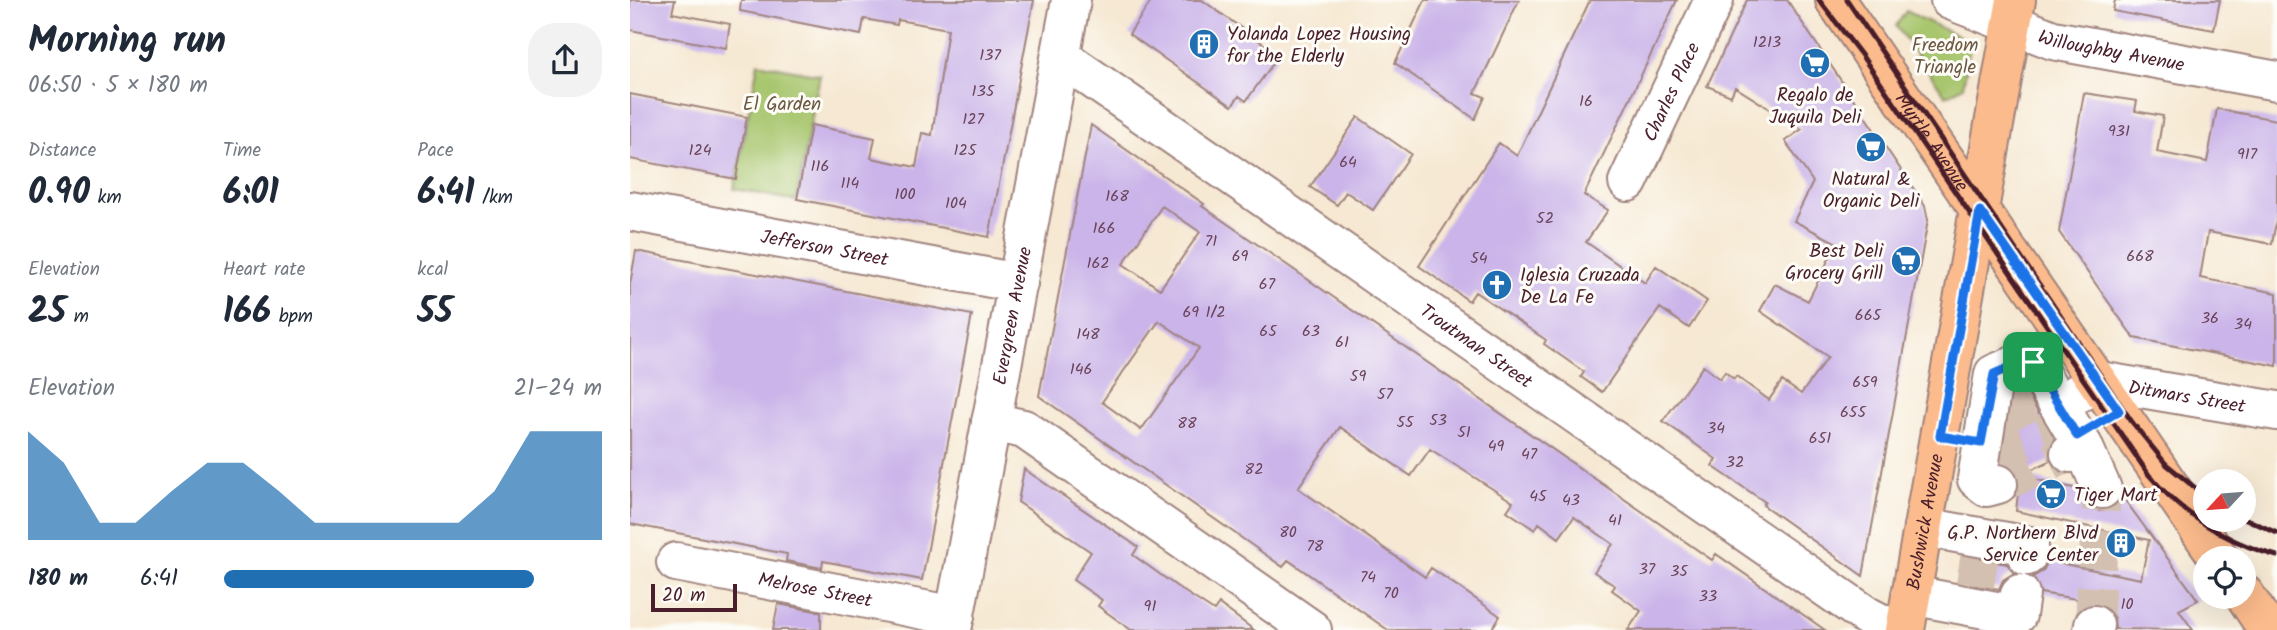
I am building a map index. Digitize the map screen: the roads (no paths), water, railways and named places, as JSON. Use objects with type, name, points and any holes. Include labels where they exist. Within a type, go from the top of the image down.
[{"type":"main road","name":"Myrtle Avenue","points":[[1835,0],[2211,546]]},
{"type":"main road","name":"Bushwick Avenue","points":[[1908,613],[2015,13]]},
{"type":"main road","points":[[2254,609],[2268,630]]},
{"type":"street","name":"Evergreen Avenue","points":[[954,623],[1071,0]]},
{"type":"street","name":"Charles Place","points":[[1628,182],[1714,0]]},
{"type":"street","name":"Willoughby Avenue","points":[[1950,0],[2015,13],[2053,40],[2277,81]]},
{"type":"street","name":"Troutman Street","points":[[1062,57],[1867,616],[1894,630]]},
{"type":"street","name":"Jefferson Street","points":[[630,211],[1018,283]]},
{"type":"street","points":[[2027,416],[2069,338]]},
{"type":"street","points":[[1952,367],[2027,416],[2102,489]]},
{"type":"street","points":[[1940,436],[2109,396]]},
{"type":"street","name":"Ditmars Street","points":[[2109,396],[2277,411]]},
{"type":"street","points":[[991,422],[1024,429],[1312,630]]},
{"type":"street","points":[[1923,527],[2001,547]]},
{"type":"street","name":"Melrose Street","points":[[676,562],[954,623]]},
{"type":"street","points":[[1908,613],[1999,605]]},
{"type":"tunnel","points":[[1996,417],[2045,396]]},
{"type":"tunnel","points":[[1989,456],[2059,426]]},
{"type":"tunnel","points":[[1998,484],[2070,453]]},
{"type":"tunnel","points":[[2094,625],[2102,489]]},
{"type":"tunnel","points":[[1975,585],[1981,547]]},
{"type":"railway","points":[[1819,0],[1862,56],[2149,475],[2176,503],[2207,526],[2240,543],[2277,556]]},
{"type":"railway","points":[[1847,0],[2132,422],[2166,464],[2193,486]]},
{"type":"railway","points":[[2256,523],[2277,533]]},
{"type":"place","name":"Yolanda Lopez Housing for the Elderly","points":[[1204,44]]},
{"type":"place","name":"Regalo de Juquila Deli","points":[[1815,63]]},
{"type":"place","name":"Natural & Organic Deli","points":[[1871,147]]},
{"type":"place","name":"Best Deli Grocery Grill","points":[[1906,261]]},
{"type":"place","name":"Iglesia Cruzada De La Fe","points":[[1497,285]]},
{"type":"place","name":"Tiger Mart","points":[[2051,494]]},
{"type":"place","name":"G.P. Northern Blvd Service Center","points":[[2121,543]]},
{"type":"park label","name":"Freedom Triangle","points":[[1945,55]]},
{"type":"park label","name":"El Garden","points":[[782,103]]}]
